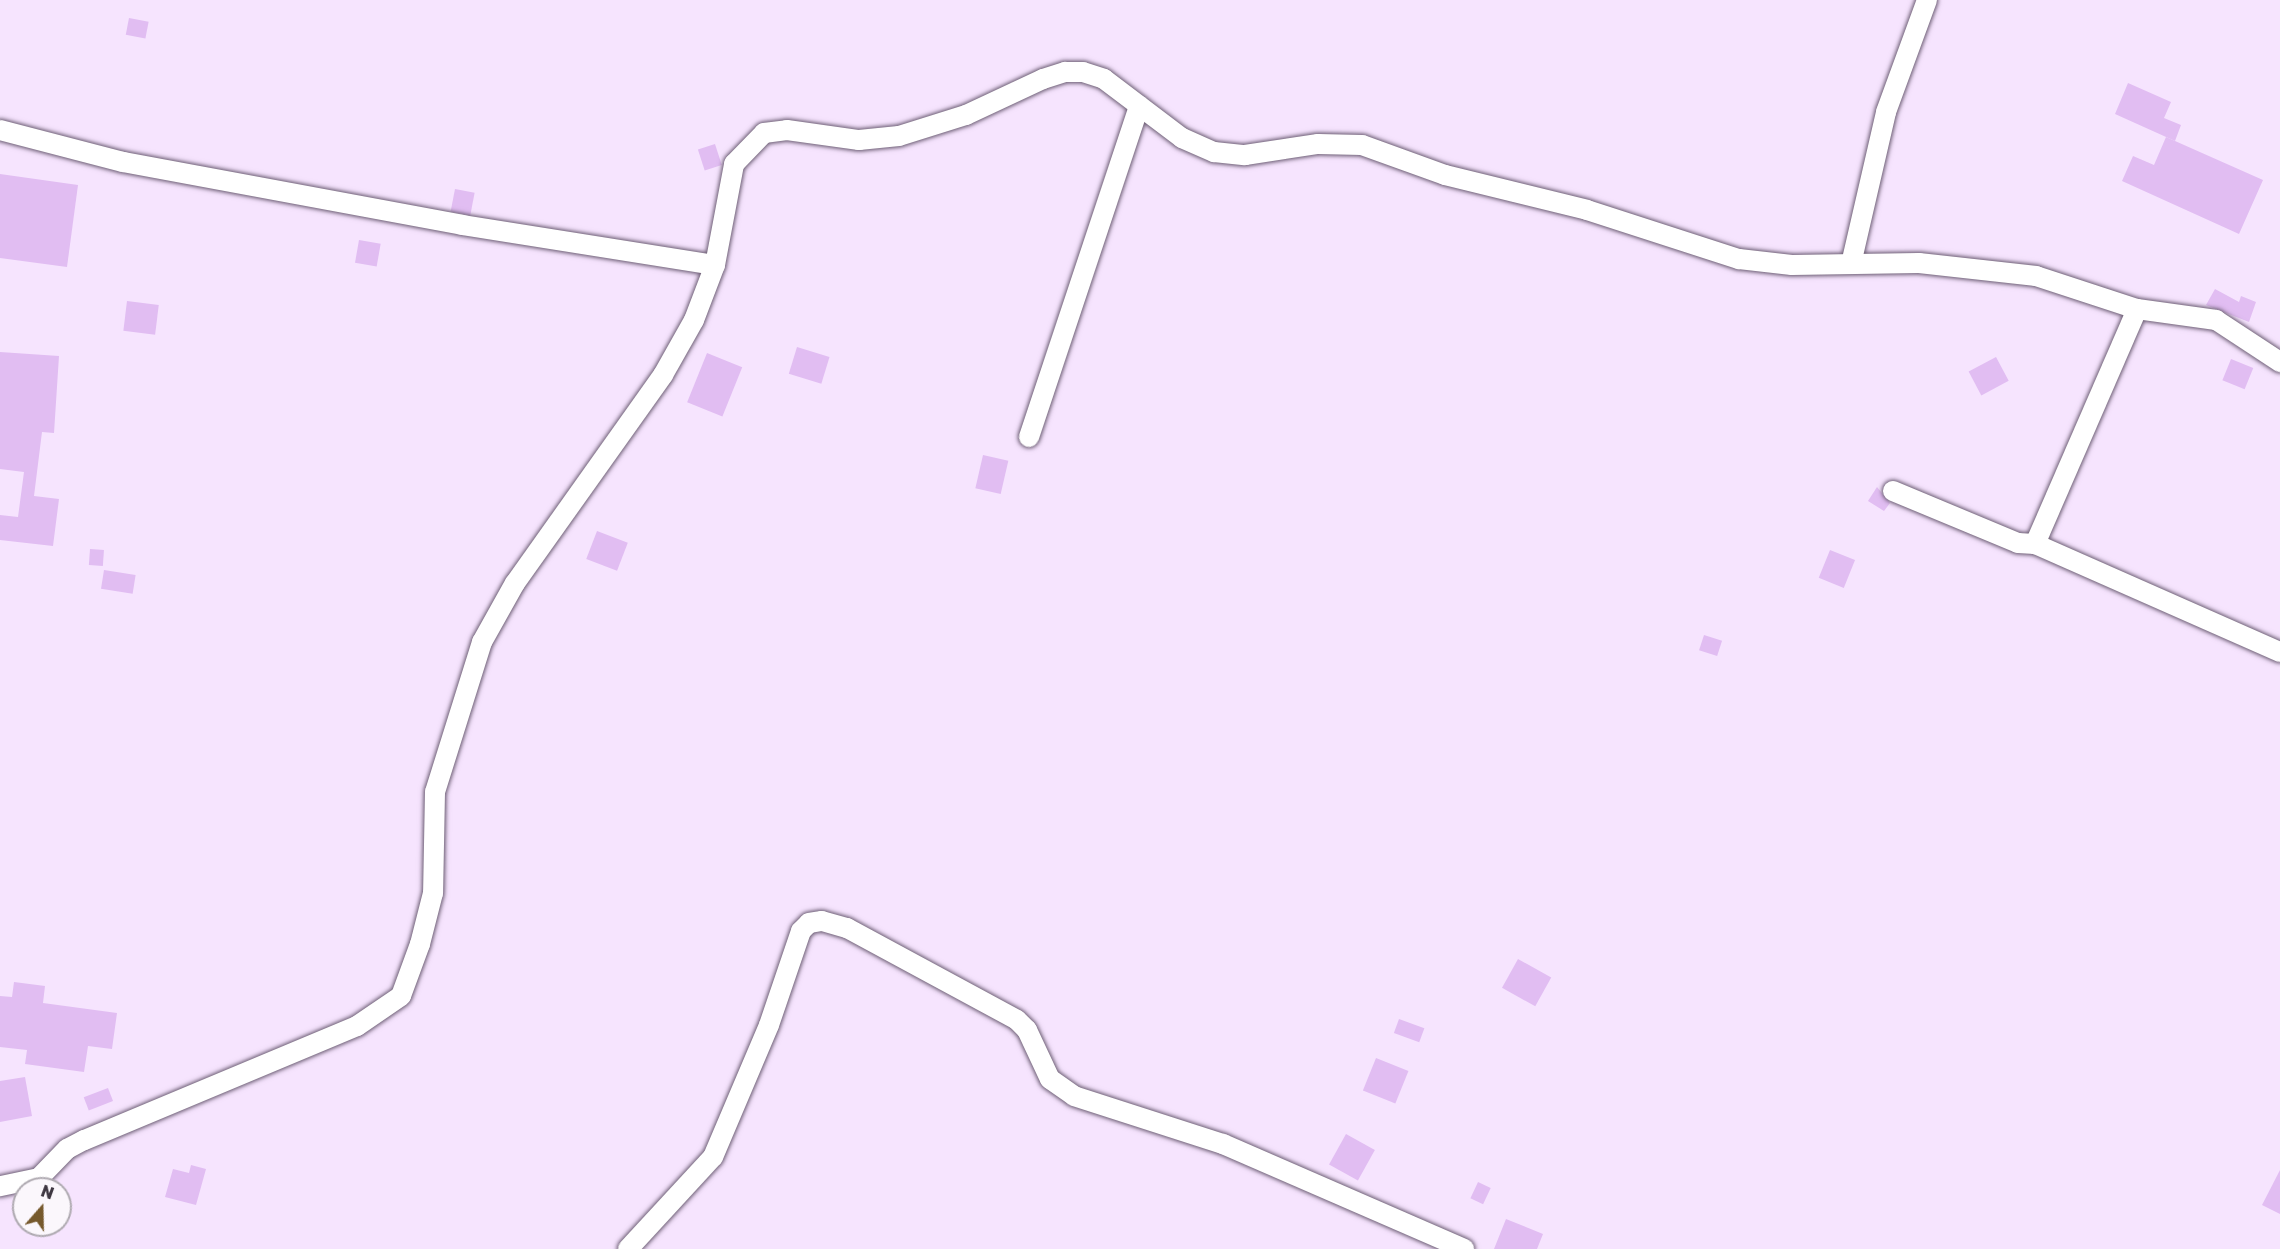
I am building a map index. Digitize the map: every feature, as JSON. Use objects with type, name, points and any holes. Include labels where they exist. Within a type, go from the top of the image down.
[{"type":"street","points":[[1851,264],[1886,112],[1927,0]]},
{"type":"street","points":[[0,1186],[39,1178],[67,1149],[84,1140],[357,1026],[387,1009],[401,996],[420,944],[433,893],[435,792],[482,642],[515,582],[663,375],[694,320],[715,265],[734,164],[764,133],[787,130],[859,141],[899,136],[966,115],[1065,72],[1083,72],[1104,80],[1182,138],[1214,152],[1245,155],[1318,144],[1362,145],[1445,175],[1587,210],[1739,259],[1792,265],[1919,263],[2036,276],[2137,309],[2216,320],[2280,362]]},
{"type":"street","points":[[1029,437],[1139,106]]},
{"type":"street","points":[[0,130],[135,164],[462,225],[715,265]]},
{"type":"street","points":[[2035,544],[2137,309]]},
{"type":"street","points":[[1893,491],[2018,543],[2035,544],[2280,652]]},
{"type":"street","points":[[628,1249],[713,1157],[769,1025],[801,931],[809,923],[822,921],[847,928],[1017,1020],[1027,1030],[1050,1079],[1074,1096],[1223,1144],[1464,1249]]},
{"type":"building","points":[[129,18],[149,22],[145,39],[126,35]]},
{"type":"building","points":[[2128,83],[2171,102],[2164,118],[2181,125],[2175,141],[2115,114]]},
{"type":"building","points":[[2166,137],[2263,180],[2239,234],[2122,181],[2133,156],[2154,165]]},
{"type":"building","points":[[715,144],[722,165],[705,170],[698,150]]},
{"type":"building","points":[[0,174],[78,185],[67,267],[0,258]]},
{"type":"building","points":[[455,189],[475,193],[470,215],[451,212]]},
{"type":"building","points":[[359,240],[381,244],[377,266],[355,263]]},
{"type":"building","points":[[2215,289],[2239,302],[2241,296],[2256,302],[2249,322],[2206,305]]},
{"type":"building","points":[[127,301],[159,305],[155,335],[123,331]]},
{"type":"building","points":[[797,347],[830,357],[821,384],[789,374]]},
{"type":"building","points":[[0,352],[59,356],[54,433],[42,432],[34,496],[59,499],[53,546],[0,540],[0,515],[18,517],[24,472],[0,469]]},
{"type":"building","points":[[707,353],[742,367],[722,416],[687,402]]},
{"type":"building","points":[[1996,357],[2009,381],[1981,395],[1969,372]]},
{"type":"building","points":[[2231,359],[2253,368],[2245,389],[2222,380]]},
{"type":"building","points":[[983,455],[1008,461],[1001,494],[975,488]]},
{"type":"building","points":[[1877,487],[1890,503],[1884,511],[1868,501]]},
{"type":"building","points":[[597,531],[628,543],[617,571],[586,559]]},
{"type":"building","points":[[90,549],[104,550],[103,566],[89,565]]},
{"type":"building","points":[[1830,550],[1855,560],[1844,588],[1819,578]]},
{"type":"building","points":[[104,570],[136,575],[133,594],[101,589]]},
{"type":"building","points":[[1704,635],[1722,641],[1717,656],[1699,650]]},
{"type":"building","points":[[1518,959],[1551,977],[1535,1006],[1502,988]]},
{"type":"building","points":[[14,982],[45,986],[43,1003],[117,1013],[112,1049],[88,1046],[84,1072],[25,1064],[27,1050],[0,1047],[0,996],[12,997]]},
{"type":"building","points":[[1399,1019],[1424,1028],[1419,1042],[1394,1033]]},
{"type":"building","points":[[1376,1058],[1408,1071],[1395,1104],[1363,1090]]},
{"type":"building","points":[[25,1077],[32,1116],[0,1122],[0,1081]]},
{"type":"building","points":[[108,1088],[113,1101],[89,1110],[84,1097]]},
{"type":"building","points":[[1346,1134],[1375,1150],[1358,1181],[1329,1165]]},
{"type":"building","points":[[191,1165],[206,1169],[196,1205],[165,1197],[173,1169],[189,1173]]},
{"type":"building","points":[[2280,1170],[2280,1214],[2262,1205]]},
{"type":"building","points":[[1478,1182],[1491,1188],[1483,1204],[1470,1198]]},
{"type":"building","points":[[1506,1219],[1543,1234],[1537,1249],[1494,1249]]}]
